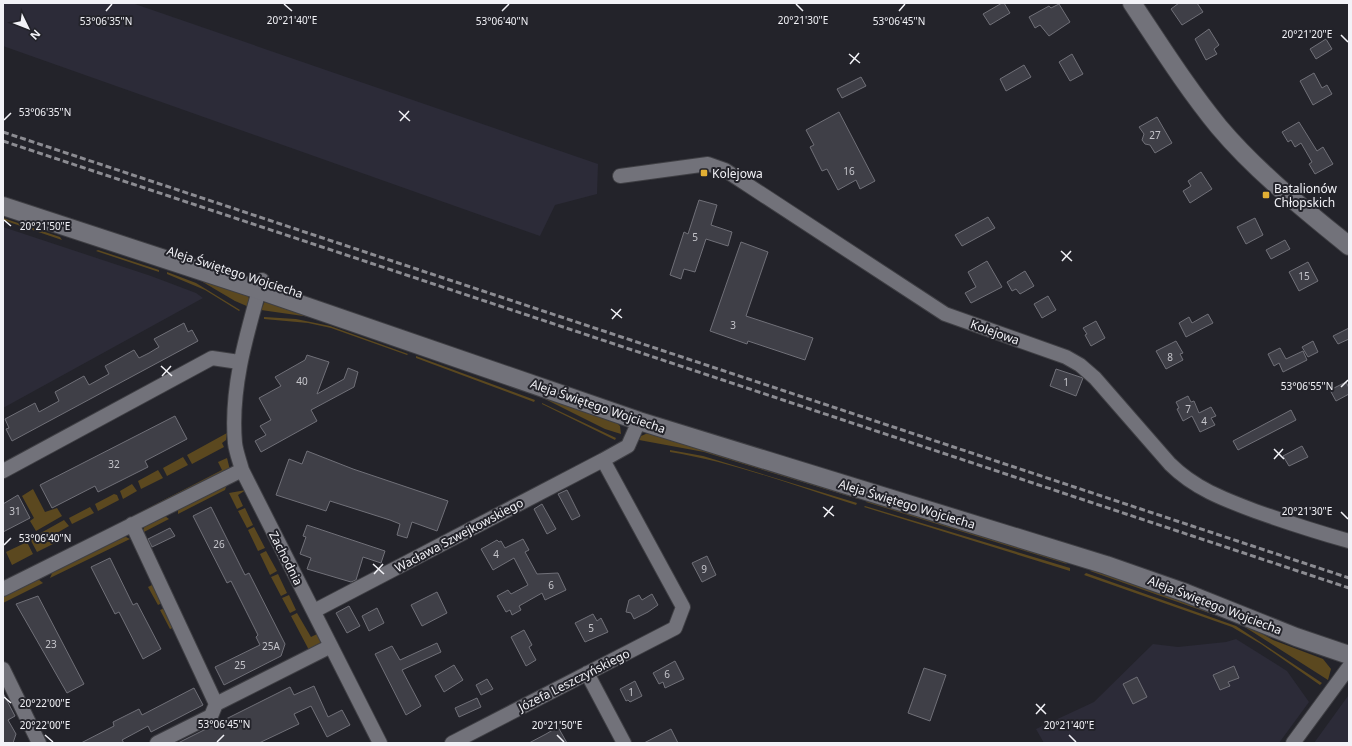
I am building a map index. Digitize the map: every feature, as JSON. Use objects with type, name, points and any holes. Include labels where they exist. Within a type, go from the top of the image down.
[{"type":"street","points":[[1132,3],[1195,97],[1220,128],[1274,183],[1349,246]]},
{"type":"street","name":"Kolejowa","points":[[620,176],[708,164],[725,170],[945,314],[1066,357],[1080,365],[1095,378],[1182,477],[1200,488],[1222,499],[1293,524],[1349,541]]},
{"type":"street","name":"Aleja Świętego Wojciecha","points":[[3,195],[261,285]]},
{"type":"street","name":"Aleja Świętego Wojciecha","points":[[3,206],[399,326],[463,359],[639,421],[1106,565],[1186,593],[1296,637],[1349,655]]},
{"type":"street","name":"Zachodnia","points":[[261,285],[240,362],[234,427],[235,445],[242,470],[380,743]]},
{"type":"street","points":[[3,471],[212,358],[240,362]]},
{"type":"street","name":"Wacława Szwejkowskiego","points":[[314,611],[628,446],[639,421]]},
{"type":"street","name":"Józefa Leszczyńskiego","points":[[452,743],[675,628],[683,607],[603,460]]},
{"type":"street","points":[[3,589],[242,470]]},
{"type":"street","points":[[132,524],[216,704]]},
{"type":"street","points":[[157,743],[211,716],[216,704],[331,646]]},
{"type":"street","points":[[1293,743],[1349,667]]},
{"type":"street","points":[[3,669],[39,743]]},
{"type":"street","points":[[587,673],[624,743]]},
{"type":"shaded area","points":[[3,3],[132,3],[598,164],[597,194],[555,205],[540,236],[3,46]]},
{"type":"shaded area","points":[[3,218],[60,237],[62,240],[3,220]]},
{"type":"shaded area","points":[[3,227],[151,276],[196,293],[203,298],[3,408]]},
{"type":"shaded area","points":[[98,250],[159,270],[159,272],[96,251]]},
{"type":"shaded area","points":[[167,272],[196,283],[240,310],[239,311],[205,290],[167,274]]},
{"type":"shaded area","points":[[196,278],[247,293],[250,301],[249,307],[235,301]]},
{"type":"shaded area","points":[[265,301],[317,318],[261,310]]},
{"type":"shaded area","points":[[264,317],[296,319],[330,326],[408,354],[407,355],[331,328],[308,323],[264,319]]},
{"type":"shaded area","points":[[416,356],[535,400],[534,402],[416,358]]},
{"type":"shaded area","points":[[546,397],[615,421],[620,426],[621,434],[605,429],[543,398]]},
{"type":"shaded area","points":[[542,403],[616,438],[615,440]]},
{"type":"shaded area","points":[[227,433],[226,440],[222,443],[224,447],[192,464],[187,455]]},
{"type":"shaded area","points":[[648,433],[857,496],[858,499],[704,452],[639,440],[641,436]]},
{"type":"shaded area","points":[[670,450],[703,456],[857,503],[856,505],[740,468],[694,456],[670,452]]},
{"type":"shaded area","points":[[183,457],[188,465],[167,476],[163,468]]},
{"type":"shaded area","points":[[227,458],[230,470],[90,539],[222,470],[218,462]]},
{"type":"shaded area","points":[[158,470],[163,478],[141,489],[138,481]]},
{"type":"shaded area","points":[[132,484],[137,491],[123,499],[120,491]]},
{"type":"shaded area","points":[[227,484],[225,490],[178,514],[178,509]]},
{"type":"shaded area","points":[[33,489],[45,512],[57,508],[62,516],[36,531],[30,521],[34,518],[22,496]]},
{"type":"shaded area","points":[[246,490],[238,495],[243,506],[237,509],[229,493]]},
{"type":"shaded area","points":[[114,494],[117,495],[119,500],[98,511],[95,504]]},
{"type":"shaded area","points":[[868,500],[1064,560],[1067,564],[866,502]]},
{"type":"shaded area","points":[[865,506],[1070,568],[1070,571],[864,507]]},
{"type":"shaded area","points":[[90,507],[94,513],[72,524],[69,518]]},
{"type":"shaded area","points":[[245,508],[253,525],[247,528],[238,511]]},
{"type":"shaded area","points":[[165,516],[169,519],[142,533],[145,525]]},
{"type":"shaded area","points":[[64,520],[69,526],[55,534],[59,541],[37,552],[30,539]]},
{"type":"shaded area","points":[[254,527],[265,548],[258,551],[248,530]]},
{"type":"shaded area","points":[[126,537],[130,539],[50,578],[53,571],[120,538]]},
{"type":"shaded area","points":[[27,542],[33,554],[12,565],[6,552]]},
{"type":"shaded area","points":[[266,551],[277,571],[270,575],[260,554]]},
{"type":"shaded area","points":[[1093,570],[1138,583],[1252,628],[1273,640],[1323,659],[1331,669],[1328,680],[1240,624],[1090,571]]},
{"type":"shaded area","points":[[1086,573],[1236,626],[1322,683],[1320,685],[1261,644],[1232,627],[1084,575]]},
{"type":"shaded area","points":[[278,574],[287,593],[281,596],[271,577]]},
{"type":"shaded area","points":[[38,579],[43,583],[3,603],[3,596]]},
{"type":"shaded area","points":[[152,585],[162,603],[158,605],[148,587]]},
{"type":"shaded area","points":[[289,595],[296,610],[290,613],[282,598]]},
{"type":"shaded area","points":[[165,608],[175,627],[170,629],[160,610]]},
{"type":"shaded area","points":[[297,613],[311,637],[319,633],[321,640],[316,648],[310,652],[291,616]]},
{"type":"shaded area","points":[[1236,639],[1287,671],[1309,702],[1279,743],[1044,743],[1036,729],[1094,702],[1153,644],[1178,647],[1226,642]]},
{"type":"shaded area","points":[[1349,695],[1349,743],[1314,743],[1348,696]]},
{"type":"building","points":[[1004,3],[1010,13],[990,25],[983,14]]},
{"type":"building","points":[[1179,3],[1197,3],[1203,12],[1182,25],[1171,9]]},
{"type":"building","points":[[1059,4],[1070,22],[1049,36],[1040,25],[1035,28],[1029,17],[1049,6],[1051,8]]},
{"type":"building","points":[[1209,29],[1219,45],[1214,49],[1217,54],[1206,60],[1195,39]]},
{"type":"building","points":[[1326,39],[1332,49],[1316,59],[1310,49]]},
{"type":"building","points":[[1072,54],[1083,74],[1070,81],[1059,62]]},
{"type":"building","points":[[1024,65],[1031,77],[1006,91],[1000,79]]},
{"type":"building","points":[[1314,73],[1322,88],[1327,85],[1332,94],[1313,105],[1300,81]]},
{"type":"building","points":[[861,77],[866,86],[842,98],[837,89]]},
{"type":"building","points":[[839,112],[875,181],[860,189],[856,180],[838,190],[827,169],[822,171],[810,147],[814,145],[806,130]]},
{"type":"building","points":[[1157,117],[1172,143],[1155,153],[1150,145],[1145,144],[1142,140],[1144,134],[1139,127]]},
{"type":"building","points":[[1299,122],[1317,151],[1323,147],[1333,164],[1315,174],[1309,164],[1312,162],[1301,143],[1295,147],[1291,140],[1288,142],[1282,132]]},
{"type":"building","points":[[1201,172],[1212,189],[1190,203],[1183,191],[1191,186],[1188,181]]},
{"type":"building","points":[[699,200],[717,205],[711,225],[732,232],[728,246],[706,239],[695,272],[684,269],[681,279],[670,275],[684,232],[688,234]]},
{"type":"building","points":[[988,217],[995,228],[962,246],[955,235]]},
{"type":"building","points":[[1255,218],[1263,235],[1246,244],[1237,227]]},
{"type":"building","points":[[1285,240],[1290,249],[1271,259],[1266,250]]},
{"type":"building","points":[[741,242],[768,252],[746,316],[813,338],[805,360],[748,341],[747,344],[710,331]]},
{"type":"building","points":[[987,261],[1002,287],[971,303],[965,293],[976,287],[968,272]]},
{"type":"building","points":[[1308,262],[1318,281],[1299,291],[1289,272]]},
{"type":"building","points":[[1025,271],[1034,286],[1020,294],[1016,289],[1012,291],[1007,282]]},
{"type":"building","points":[[1048,296],[1056,310],[1042,318],[1034,304]]},
{"type":"building","points":[[1208,314],[1213,323],[1186,337],[1179,323],[1189,317],[1192,323]]},
{"type":"building","points":[[1096,321],[1105,338],[1091,346],[1085,335],[1087,334],[1083,328]]},
{"type":"building","points":[[184,323],[188,332],[192,330],[198,341],[12,441],[6,429],[9,428],[5,419],[35,403],[39,412],[59,401],[55,392],[84,376],[89,385],[109,374],[105,366],[134,350],[139,358],[149,353],[159,347],[154,339]]},
{"type":"building","points":[[1349,328],[1349,339],[1338,344],[1333,336]]},
{"type":"building","points":[[1176,341],[1183,353],[1180,354],[1183,360],[1166,369],[1156,351]]},
{"type":"building","points":[[1313,341],[1318,352],[1308,357],[1302,347]]},
{"type":"building","points":[[1280,348],[1286,359],[1303,351],[1307,360],[1283,372],[1279,363],[1274,366],[1268,354]]},
{"type":"building","points":[[307,355],[329,362],[317,394],[344,379],[348,368],[358,372],[354,387],[311,410],[317,421],[261,452],[255,441],[266,435],[260,426],[271,420],[259,398],[281,386],[275,377],[305,360]]},
{"type":"building","points":[[1056,369],[1083,378],[1076,396],[1050,386]]},
{"type":"building","points":[[1346,382],[1349,388],[1349,394],[1336,401],[1330,390]]},
{"type":"building","points":[[1188,396],[1191,402],[1194,401],[1199,413],[1211,407],[1216,416],[1211,418],[1215,425],[1200,432],[1192,416],[1183,421],[1177,409],[1179,408],[1176,402]]},
{"type":"building","points":[[1291,410],[1296,420],[1238,450],[1233,441]]},
{"type":"building","points":[[175,416],[187,439],[145,461],[148,467],[98,492],[95,486],[52,508],[40,485]]},
{"type":"building","points":[[1302,446],[1308,457],[1289,466],[1283,456]]},
{"type":"building","points":[[307,451],[353,469],[448,501],[437,531],[412,522],[407,538],[397,535],[400,524],[390,520],[330,501],[326,511],[276,495],[289,459],[302,464]]},
{"type":"building","points":[[567,490],[580,516],[572,520],[558,494]]},
{"type":"building","points":[[18,495],[30,518],[3,532],[3,504]]},
{"type":"building","points":[[542,504],[556,529],[547,534],[534,509]]},
{"type":"building","points":[[211,507],[245,575],[249,573],[285,644],[281,656],[224,685],[215,667],[260,645],[256,637],[258,635],[231,581],[227,583],[193,516]]},
{"type":"building","points":[[307,525],[385,551],[381,563],[363,557],[356,580],[351,582],[307,569],[311,558],[300,554],[306,537],[303,536]]},
{"type":"building","points":[[170,528],[175,536],[152,547],[148,539]]},
{"type":"building","points":[[523,539],[529,550],[525,552],[537,574],[558,573],[566,590],[545,600],[542,593],[519,606],[521,610],[512,615],[510,610],[506,612],[497,596],[508,590],[511,594],[528,585],[514,558],[493,570],[481,549],[497,540],[499,542],[501,541],[505,548]]},
{"type":"building","points":[[707,556],[716,575],[702,582],[692,563]]},
{"type":"building","points":[[110,558],[133,605],[137,603],[161,649],[143,659],[119,612],[115,614],[91,567]]},
{"type":"building","points":[[437,592],[447,613],[422,626],[411,605]]},
{"type":"building","points":[[652,594],[658,605],[648,612],[634,619],[631,613],[626,612],[629,600],[639,595],[642,600]]},
{"type":"building","points":[[38,596],[84,684],[67,693],[16,604]]},
{"type":"building","points":[[349,606],[360,626],[347,633],[336,613]]},
{"type":"building","points":[[377,608],[384,623],[369,631],[362,616]]},
{"type":"building","points":[[593,614],[597,621],[601,618],[608,632],[585,642],[575,623]]},
{"type":"building","points":[[524,630],[532,645],[529,647],[536,660],[526,666],[511,637]]},
{"type":"building","points":[[437,643],[441,652],[402,670],[421,706],[406,715],[375,654],[392,646],[400,660]]},
{"type":"building","points":[[675,661],[684,679],[665,688],[663,682],[659,684],[653,673]]},
{"type":"building","points":[[454,665],[463,680],[444,692],[435,676]]},
{"type":"building","points":[[1234,666],[1239,678],[1228,682],[1230,686],[1220,690],[1213,675]]},
{"type":"building","points":[[924,668],[946,675],[930,721],[908,713]]},
{"type":"building","points":[[1137,677],[1147,697],[1133,704],[1123,684]]},
{"type":"building","points":[[487,679],[493,689],[481,695],[476,685]]},
{"type":"building","points":[[635,681],[642,696],[630,702],[628,700],[626,701],[620,689]]},
{"type":"building","points":[[314,686],[328,717],[342,710],[350,725],[327,737],[311,706],[294,714],[299,724],[259,743],[178,743],[290,687],[294,695]]},
{"type":"building","points":[[194,688],[203,705],[151,732],[148,726],[122,740],[124,743],[81,743],[114,726],[113,722],[139,709],[142,715]]},
{"type":"building","points":[[3,693],[15,716],[8,720],[16,734],[13,743],[3,743]]},
{"type":"building","points":[[477,698],[481,707],[459,717],[455,708]]},
{"type":"building","points":[[558,727],[567,743],[529,743],[546,734]]},
{"type":"building","points":[[671,729],[678,743],[644,743]]},
{"type":"railway","points":[[3,132],[1349,578]]},
{"type":"railway","points":[[3,141],[1349,588]]},
{"type":"place","name":"Kolejowa","points":[[704,173]]},
{"type":"place","name":"Batalionów Chłopskich","points":[[1266,195]]}]
